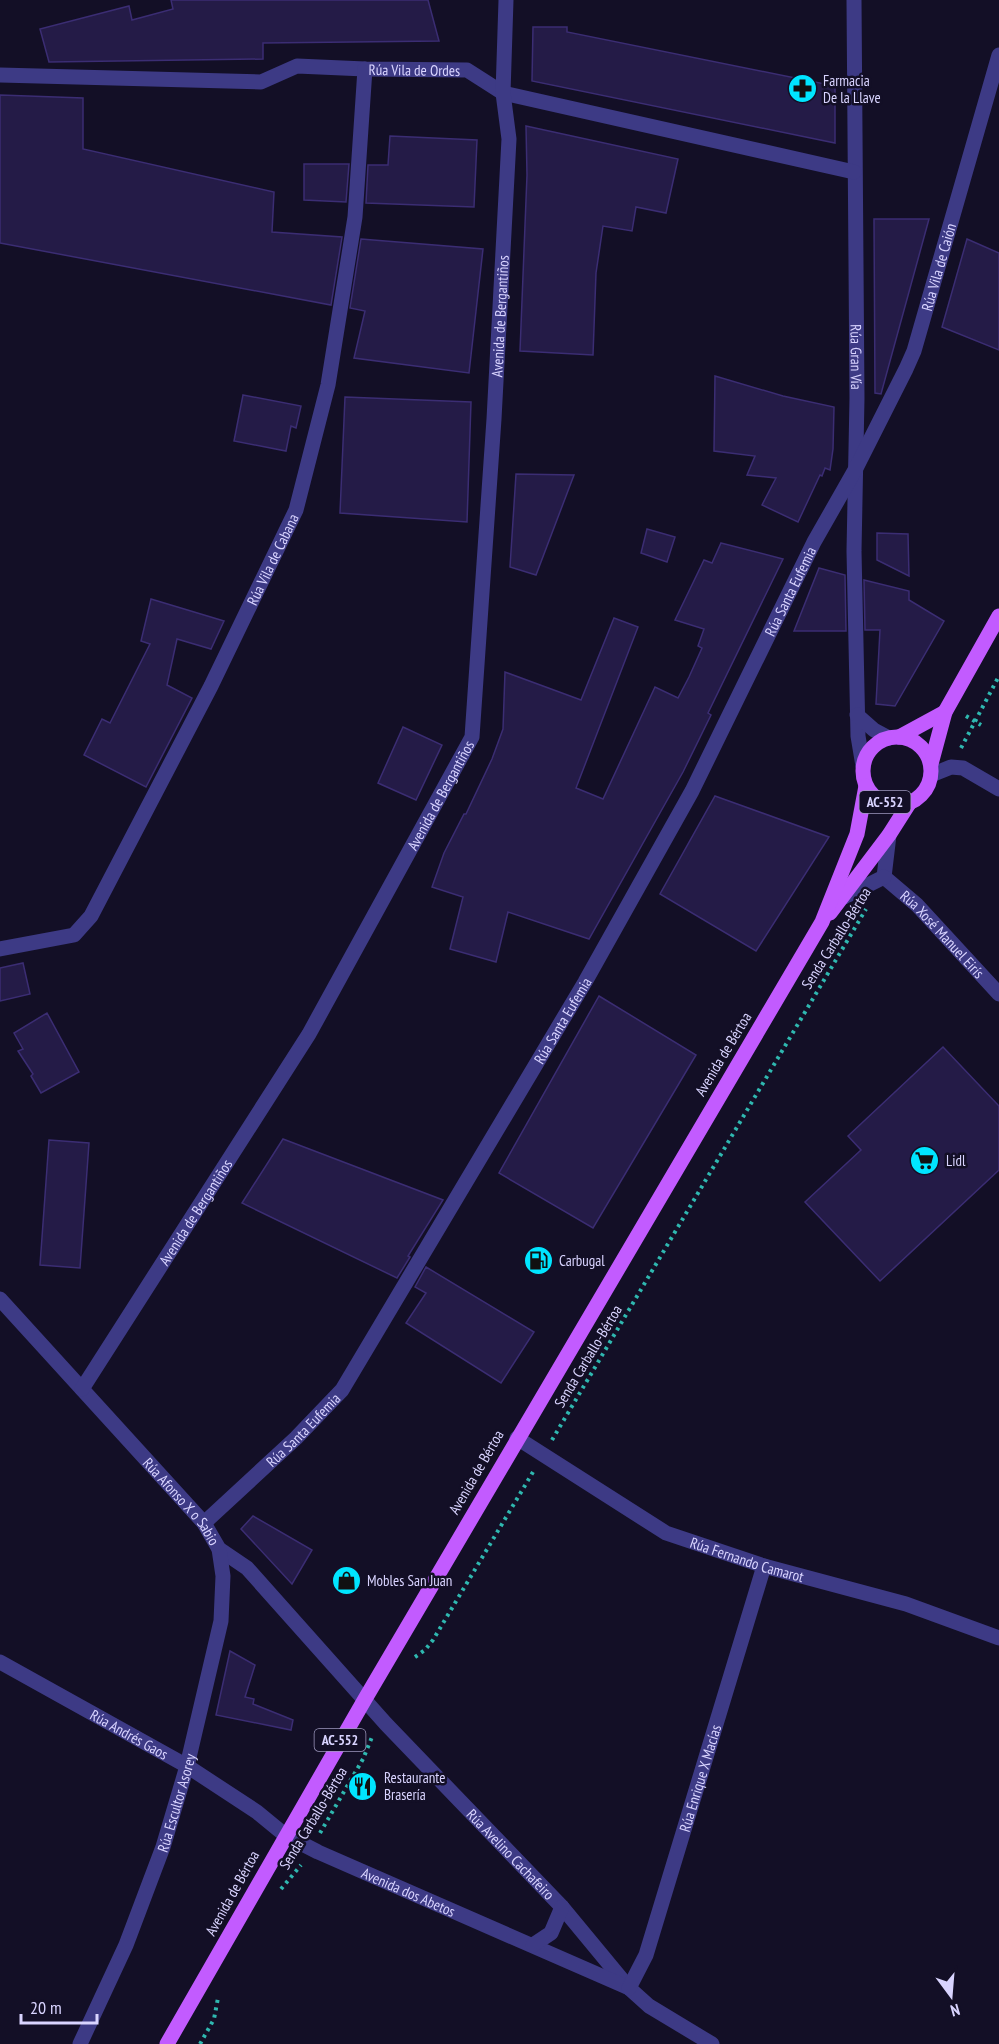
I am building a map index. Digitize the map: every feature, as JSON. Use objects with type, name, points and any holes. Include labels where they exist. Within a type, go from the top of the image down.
[{"type":"main road","name":"AC-552","points":[[863,766],[866,786],[872,794],[889,804],[910,802],[921,796],[927,787],[945,712],[999,616]]},
{"type":"main road","points":[[863,766],[872,748],[945,712]]},
{"type":"main road","points":[[894,737],[910,739],[918,744],[926,753],[931,770]]},
{"type":"main road","name":"Avenida de Bértoa","points":[[167,2044],[364,1698],[822,922],[857,834],[866,786]]},
{"type":"main road","name":"Avenida de Bértoa","points":[[822,922],[844,897],[910,802]]},
{"type":"street","name":"Avenida de Bergantiños","points":[[82,1389],[309,1034],[471,737],[494,419],[509,139],[503,93],[506,0]]},
{"type":"street","name":"Rúa Gran Vía","points":[[854,0],[857,369],[854,551],[858,736],[863,766]]},
{"type":"street","name":"Rúa Vila de Caión","points":[[855,470],[914,351],[999,55]]},
{"type":"street","name":"Rúa Vila de Ordes","points":[[0,75],[261,82],[297,66],[467,70],[503,93],[854,172]]},
{"type":"street","name":"Rúa Vila de Cabana","points":[[0,950],[74,934],[91,916],[211,686],[296,510],[328,385],[355,218],[365,69]]},
{"type":"street","name":"Rúa Santa Eufemia","points":[[204,1523],[297,1438],[342,1390],[585,982],[686,801],[814,542],[855,470]]},
{"type":"street","points":[[858,715],[874,730],[894,737]]},
{"type":"street","points":[[931,770],[963,768],[999,789]]},
{"type":"street","points":[[844,897],[885,879],[889,835]]},
{"type":"street","name":"Rúa Xosé Manuel Eirís","points":[[885,879],[917,905],[999,994]]},
{"type":"street","name":"Rúa Afonso X o Sabio","points":[[0,1299],[204,1523],[219,1549],[247,1569],[364,1698]]},
{"type":"street","name":"Rúa Fernando Camarot","points":[[517,1438],[666,1533],[764,1566],[906,1604],[999,1638]]},
{"type":"street","name":"Rúa Escultor Asorey","points":[[80,2044],[126,1945],[163,1847],[187,1766],[221,1621],[223,1576],[219,1549]]},
{"type":"street","name":"Rúa Enrique X Macías","points":[[629,1988],[646,1955],[764,1566]]},
{"type":"street","name":"Rúa Andrés Gaos","points":[[0,1662],[187,1766],[256,1812],[285,1835]]},
{"type":"street","name":"Rúa Avelino Cachafeiro","points":[[364,1698],[380,1718],[562,1907],[629,1988]]},
{"type":"street","name":"Avenida dos Abetos","points":[[285,1835],[311,1849],[629,1988],[649,2006],[712,2044]]},
{"type":"street","points":[[533,1945],[551,1933],[562,1907]]},
{"type":"path","points":[[951,767],[999,676]]},
{"type":"path","points":[[966,716],[981,725]]},
{"type":"path","name":"Senda Carballo-Bértoa","points":[[413,1658],[425,1650],[433,1640],[885,879]]},
{"type":"path","name":"Senda Carballo-Bértoa","points":[[275,1895],[288,1883],[311,1849],[363,1759],[380,1718]]},
{"type":"path","points":[[200,2044],[214,2019],[218,1989]]},
{"type":"building","points":[[171,0],[428,0],[439,41],[263,43],[263,59],[49,62],[40,29],[129,6],[132,20],[173,9]]},
{"type":"building","points":[[533,27],[567,27],[567,32],[835,86],[835,143],[532,81]]},
{"type":"building","points":[[0,95],[83,98],[83,149],[274,192],[272,232],[342,237],[331,305],[0,243]]},
{"type":"building","points":[[526,126],[678,159],[666,213],[636,207],[632,231],[603,226],[596,273],[593,355],[520,351],[527,175]]},
{"type":"building","points":[[390,136],[477,140],[474,207],[366,203],[368,165],[388,165]]},
{"type":"building","points":[[304,164],[349,164],[346,202],[304,200]]},
{"type":"building","points":[[874,219],[929,219],[881,394],[875,393]]},
{"type":"building","points":[[361,239],[483,249],[469,373],[354,358],[365,311],[350,308]]},
{"type":"building","points":[[967,239],[999,253],[999,350],[942,327]]},
{"type":"building","points":[[715,376],[783,396],[834,407],[830,470],[825,468],[822,476],[820,475],[798,522],[762,505],[776,478],[747,475],[755,456],[714,451]]},
{"type":"building","points":[[243,395],[301,406],[296,428],[291,426],[286,451],[234,441]]},
{"type":"building","points":[[345,397],[471,402],[467,522],[340,513]]},
{"type":"building","points":[[516,474],[574,475],[536,575],[510,567]]},
{"type":"building","points":[[647,529],[675,537],[667,562],[641,553]]},
{"type":"building","points":[[877,533],[908,534],[909,576],[877,560]]},
{"type":"building","points":[[721,543],[783,559],[708,713],[711,715],[683,772],[589,939],[508,912],[496,962],[450,949],[463,897],[432,887],[444,853],[466,814],[492,759],[503,729],[505,672],[581,700],[614,618],[638,627],[576,788],[603,799],[655,687],[678,698],[689,677],[702,648],[698,646],[704,629],[675,620],[704,560],[712,563]]},
{"type":"building","points":[[819,568],[845,575],[846,631],[794,631]]},
{"type":"building","points":[[864,580],[909,591],[909,600],[944,621],[895,706],[876,704],[880,630],[865,630]]},
{"type":"building","points":[[151,599],[224,621],[211,649],[177,639],[167,685],[192,698],[146,787],[84,755],[102,719],[110,723],[150,644],[141,641]]},
{"type":"building","points":[[403,727],[442,745],[416,800],[378,783]]},
{"type":"building","points":[[715,796],[829,837],[756,951],[660,894]]},
{"type":"building","points":[[23,963],[30,994],[0,1001],[0,968]]},
{"type":"building","points":[[599,996],[696,1055],[593,1228],[499,1173]]},
{"type":"building","points":[[47,1013],[79,1072],[41,1093],[31,1076],[33,1074],[18,1051],[23,1049],[14,1033]]},
{"type":"building","name":"Lidl","points":[[943,1047],[999,1106],[999,1170],[880,1281],[805,1202],[861,1150],[848,1136]]},
{"type":"building","points":[[283,1139],[443,1200],[397,1278],[242,1203]]},
{"type":"building","points":[[49,1140],[89,1143],[80,1268],[40,1265]]},
{"type":"building","points":[[426,1267],[534,1332],[501,1383],[406,1323],[426,1293],[415,1287]]},
{"type":"building","points":[[253,1516],[312,1550],[292,1584],[241,1529]]},
{"type":"building","points":[[230,1651],[255,1665],[245,1697],[254,1699],[253,1704],[293,1720],[291,1730],[216,1715]]},
{"type":"place","name":"Farmacia De la Llave","points":[[802,89]]},
{"type":"place","name":"Lidl","points":[[925,1160]]},
{"type":"place","name":"Carbugal","points":[[538,1260]]},
{"type":"place","name":"Mobles San Juan","points":[[346,1580]]},
{"type":"place","name":"Restaurante Brasería","points":[[363,1786]]}]
